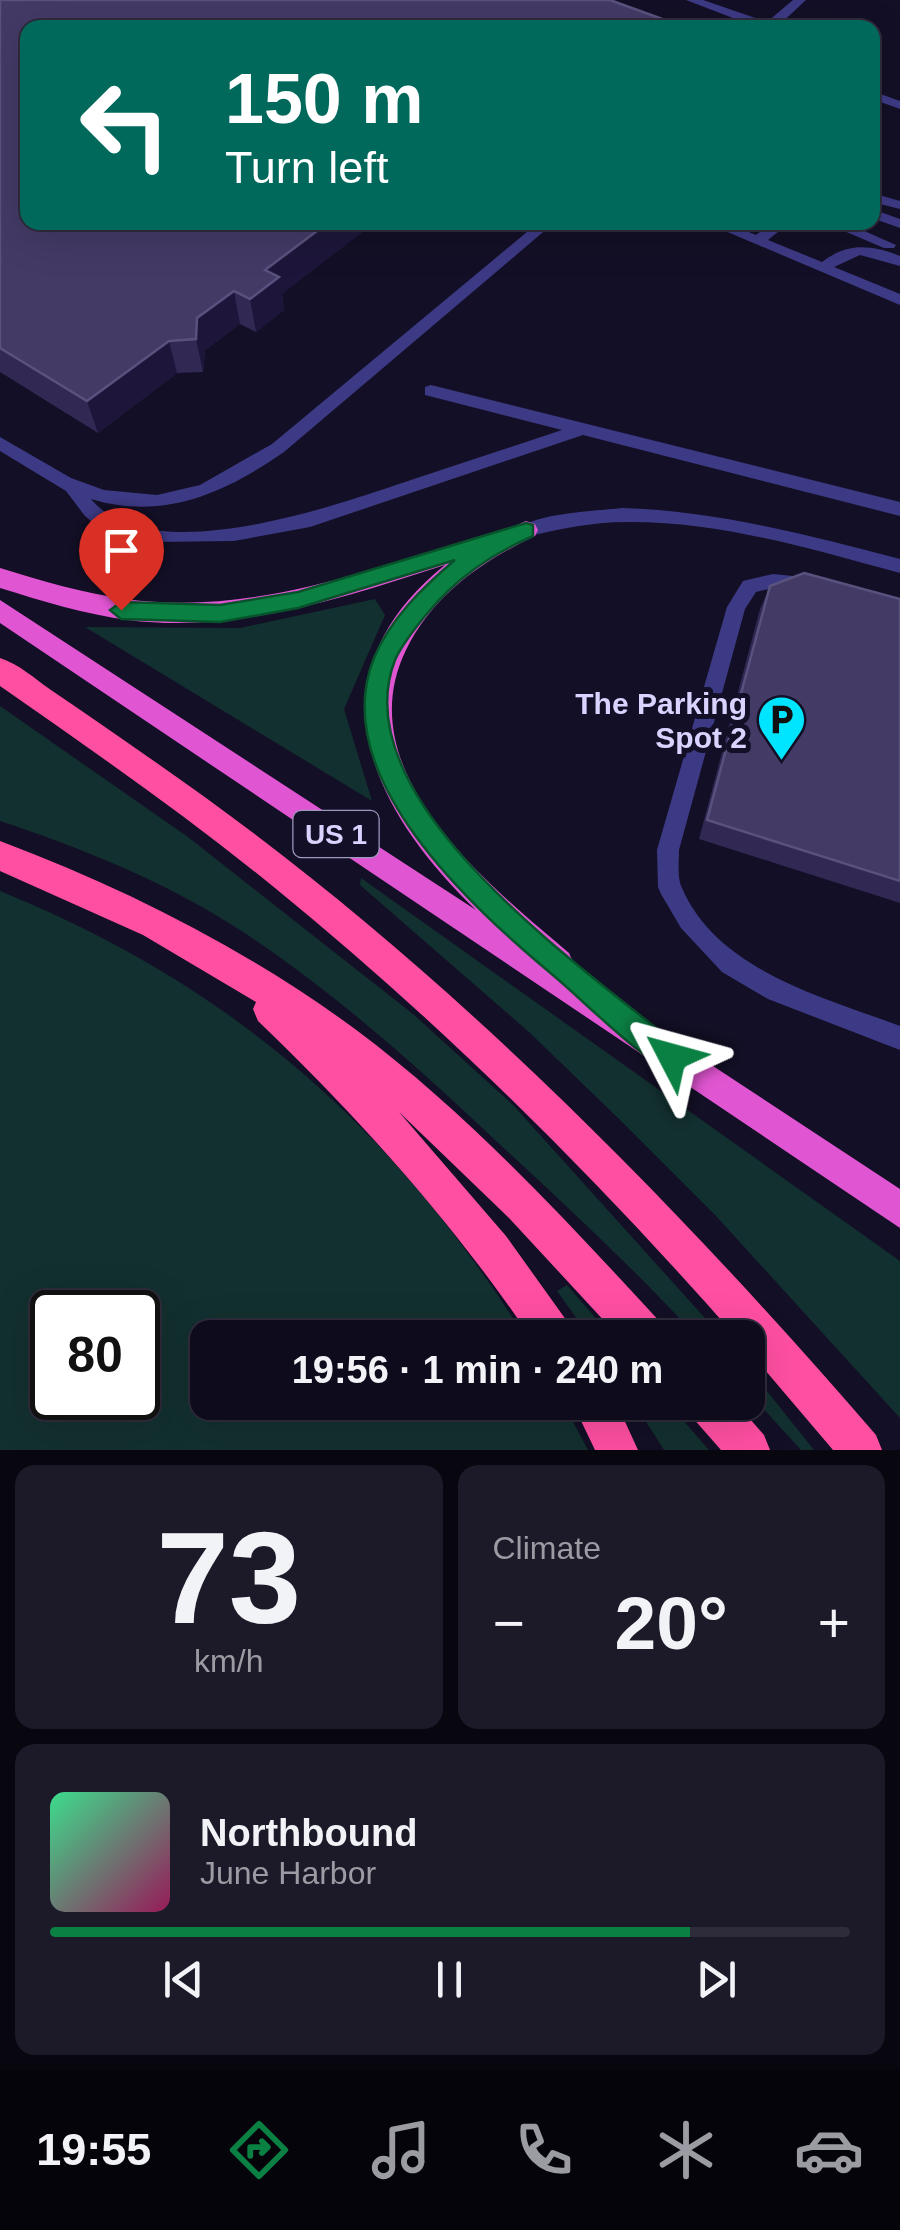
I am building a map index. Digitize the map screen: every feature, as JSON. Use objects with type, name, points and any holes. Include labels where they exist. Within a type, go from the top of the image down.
[{"type":"highway","points":[[0,578],[70,600],[121,610],[220,613],[325,594],[526,530]]},
{"type":"highway","points":[[526,530],[491,546],[463,565],[434,590],[401,630],[384,660],[376,693],[381,744],[406,801],[457,871],[518,930],[672,1057]]},
{"type":"highway","name":"US 1","points":[[0,610],[900,1210]]},
{"type":"highway","points":[[0,670],[242,842],[438,1006],[656,1218],[860,1450]]},
{"type":"highway","points":[[0,856],[87,890],[168,932],[293,1007],[390,1079],[499,1180],[631,1320]]},
{"type":"highway","points":[[168,932],[256,996],[340,1078],[484,1242],[541,1320]]},
{"type":"highway","points":[[604,1420],[618,1450]]},
{"type":"highway","points":[[606,1420],[625,1450]]},
{"type":"highway","points":[[722,1420],[748,1450]]},
{"type":"lane","points":[[692,0],[749,20]]},
{"type":"lane","points":[[777,20],[800,0]]},
{"type":"lane","points":[[0,443],[72,486],[142,503],[232,481],[278,448],[538,230]]},
{"type":"lane","points":[[729,230],[900,300]]},
{"type":"lane","points":[[757,242],[773,230]]},
{"type":"lane","points":[[851,230],[900,249]]},
{"type":"lane","points":[[823,269],[844,251],[863,250],[900,262]]},
{"type":"lane","points":[[432,391],[900,509]]},
{"type":"lane","points":[[72,486],[102,522],[177,538],[267,530],[351,507],[583,429]]},
{"type":"lane","points":[[526,530],[602,514],[680,515],[750,527],[900,566]]},
{"type":"lane","points":[[824,590],[773,581],[750,586],[736,608],[668,850],[669,887],[690,921],[730,964],[776,991],[900,1038]]},
{"type":"green space","points":[[375,599],[385,615],[344,709],[372,801],[85,627],[240,628]]},
{"type":"green space","points":[[0,706],[188,837],[413,1014],[514,1106],[707,1320],[681,1320],[605,1243],[444,1093],[379,1035],[276,955],[212,913],[154,882],[0,821]]},
{"type":"green space","points":[[361,878],[900,1261],[900,1418],[716,1216],[529,1032],[360,885]]},
{"type":"green space","points":[[0,891],[161,971],[233,1018],[300,1070],[362,1128],[420,1192],[514,1320],[190,1320],[190,1420],[572,1420],[588,1450],[0,1450]]},
{"type":"green space","points":[[567,1285],[597,1320],[578,1320],[557,1291]]},
{"type":"green space","points":[[765,1388],[814,1450],[801,1450],[765,1411]]},
{"type":"green space","points":[[645,1420],[683,1420],[709,1450],[664,1450]]},
{"type":"building","points":[[0,0],[610,0],[665,20],[20,20],[20,230],[318,230],[265,270],[279,277],[250,299],[234,291],[197,318],[196,339],[169,341],[87,401],[0,348]]},
{"type":"building","points":[[804,573],[900,599],[900,881],[707,820],[770,586]]},
{"type":"place","name":"The Parking Spot 2","points":[[782,762]]},
{"type":"route","points":[[121,610],[194,615],[298,600],[526,530],[491,546],[463,565],[411,615],[384,660],[376,693],[381,744],[406,801],[457,871],[518,930],[672,1057]]}]
